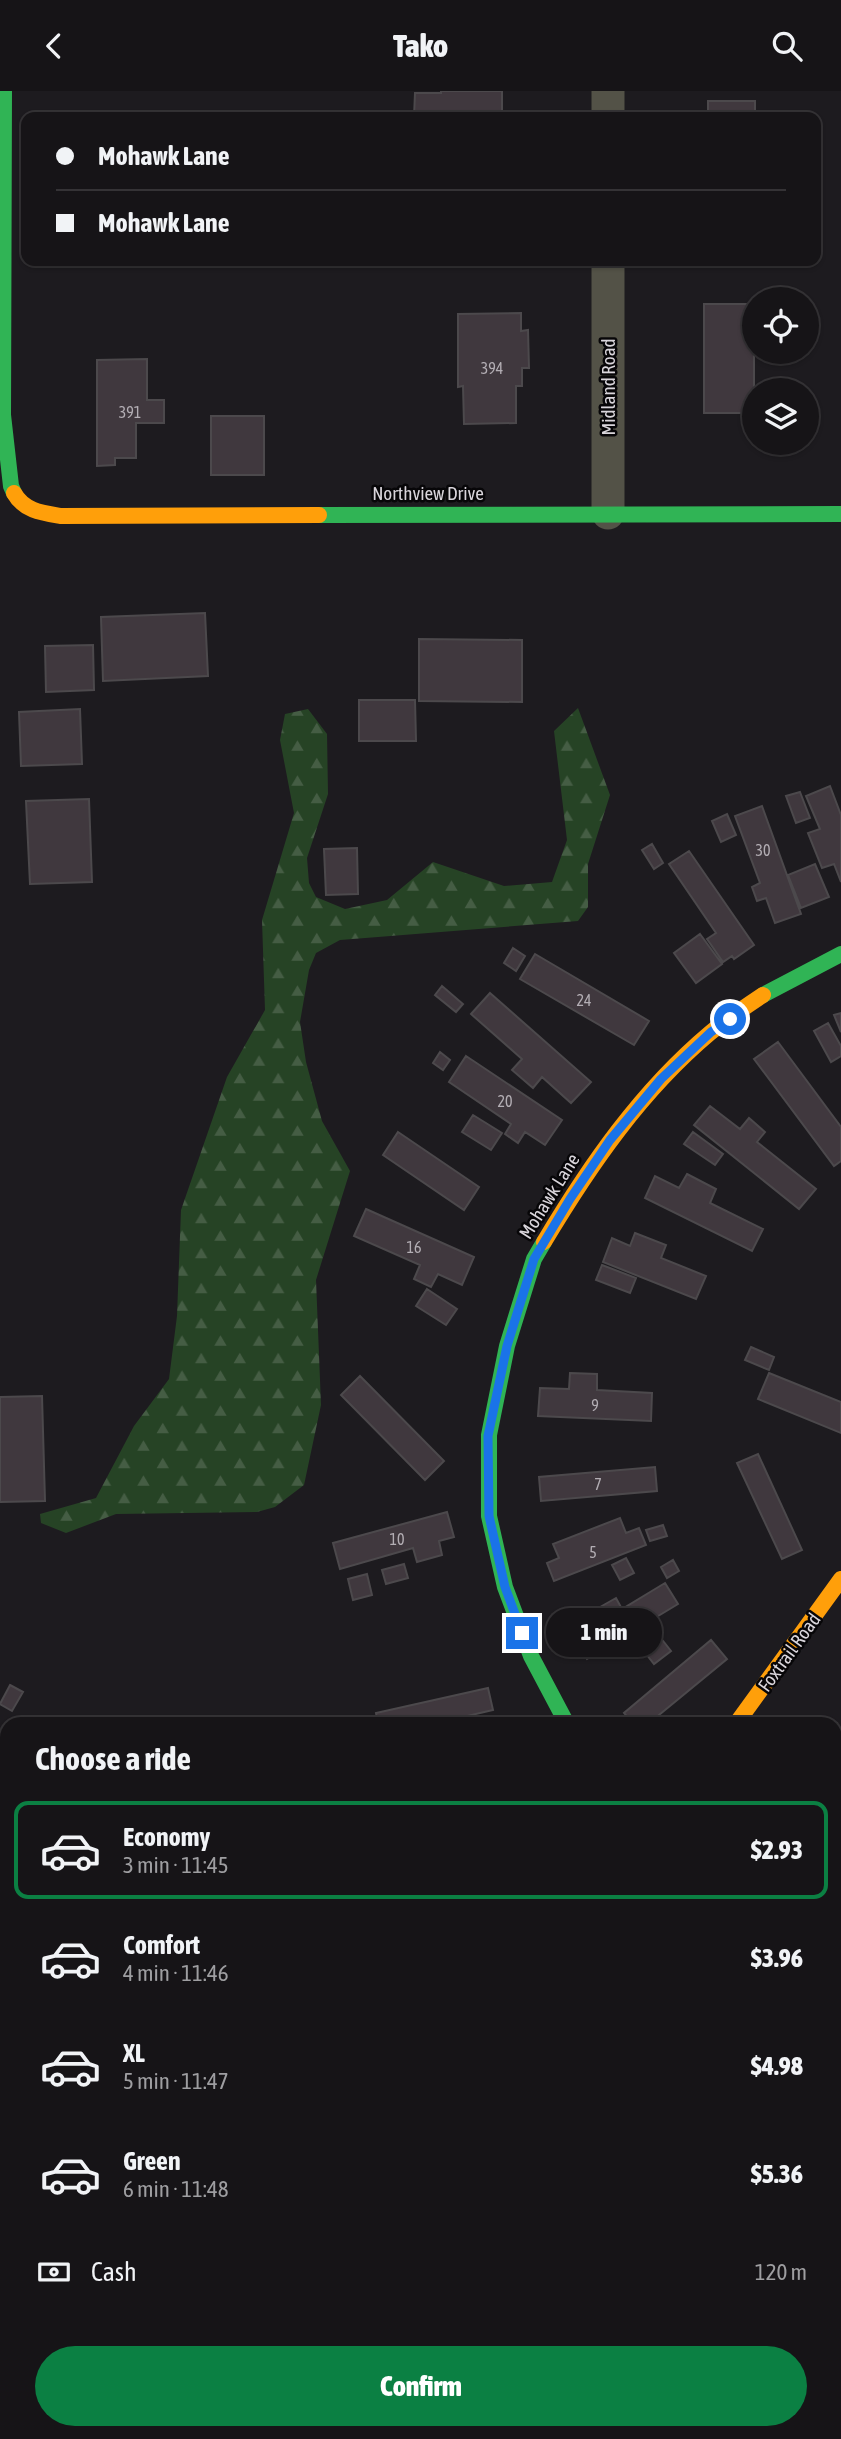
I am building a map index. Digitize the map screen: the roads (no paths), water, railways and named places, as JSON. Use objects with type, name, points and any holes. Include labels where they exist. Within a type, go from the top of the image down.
[{"type":"street","name":"Northview Drive","points":[[4,91],[3,415],[11,486],[19,502],[36,512],[85,516],[841,514]]},
{"type":"street","points":[[608,91],[608,112]]},
{"type":"street","name":"Midland Road","points":[[608,266],[608,513]]},
{"type":"street","name":"Mohawk Lane","points":[[564,1717],[531,1655],[505,1587],[489,1516],[488,1436],[507,1346],[534,1259],[610,1140],[661,1079],[711,1032],[768,991],[841,954]]},
{"type":"street","name":"Foxtrail Road","points":[[741,1717],[841,1579]]}]
